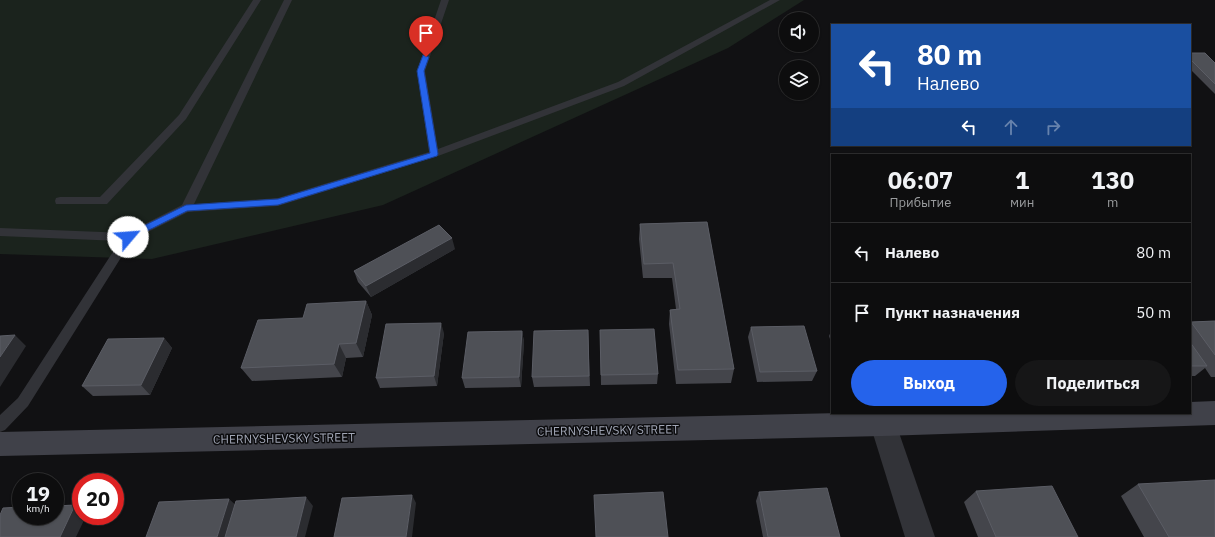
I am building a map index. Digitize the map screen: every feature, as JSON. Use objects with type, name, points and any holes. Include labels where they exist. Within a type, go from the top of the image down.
[{"type":"street","name":"CHERNYSHEVSKY STREET","points":[[1191,414],[1215,413]]},
{"type":"street","name":"CHERNYSHEVSKY STREET","points":[[0,444],[883,424],[1185,414]]},
{"type":"street","points":[[883,424],[920,537]]},
{"type":"lane","points":[[60,201],[103,201],[183,117],[257,0]]},
{"type":"lane","points":[[186,208],[288,0]]},
{"type":"lane","points":[[434,154],[421,71],[445,0]]},
{"type":"lane","points":[[0,232],[128,237],[186,208],[278,202],[434,154],[621,84],[762,3],[776,0]]},
{"type":"lane","points":[[0,425],[23,402],[128,237]]},
{"type":"shaded area","points":[[0,0],[804,0],[785,12],[779,12],[779,16],[728,48],[383,205],[152,259],[0,254]]},
{"type":"building","points":[[1191,53],[1205,53],[1215,63],[1215,84],[1191,60]]},
{"type":"building","points":[[707,222],[734,369],[678,370],[670,310],[680,309],[673,263],[644,264],[640,224]]},
{"type":"building","points":[[439,225],[452,238],[366,286],[354,271]]},
{"type":"building","points":[[366,301],[356,343],[339,344],[334,364],[241,368],[258,320],[303,318],[307,304]]},
{"type":"building","points":[[1215,321],[1215,355],[1191,322]]},
{"type":"building","points":[[441,323],[434,376],[376,378],[386,324]]},
{"type":"building","points":[[804,326],[817,371],[760,372],[751,327]]},
{"type":"building","points":[[654,329],[658,374],[601,375],[600,330]]},
{"type":"building","points":[[588,330],[589,376],[532,377],[534,331]]},
{"type":"building","points":[[522,331],[519,377],[462,378],[468,332]]},
{"type":"building","points":[[15,335],[0,357],[0,336]]},
{"type":"building","points":[[164,338],[141,385],[82,386],[108,339]]},
{"type":"building","points":[[1191,343],[1207,366],[1191,366]]},
{"type":"building","points":[[1215,480],[1215,537],[1169,537],[1138,484]]},
{"type":"building","points":[[1052,486],[1078,537],[996,537],[976,491]]},
{"type":"building","points":[[827,488],[840,537],[768,537],[759,492]]},
{"type":"building","points":[[663,492],[668,537],[596,537],[594,495]]},
{"type":"building","points":[[412,495],[406,537],[334,537],[342,498]]},
{"type":"building","points":[[306,497],[296,537],[225,537],[236,501]]},
{"type":"building","points":[[229,499],[217,537],[146,537],[159,502]]},
{"type":"building","points":[[72,505],[72,511],[60,537],[0,537],[0,515],[3,508],[12,508],[12,525],[64,525],[64,506]]},
{"type":"route","points":[[128,237],[186,208],[278,202],[434,154],[421,71],[426,57]]}]
